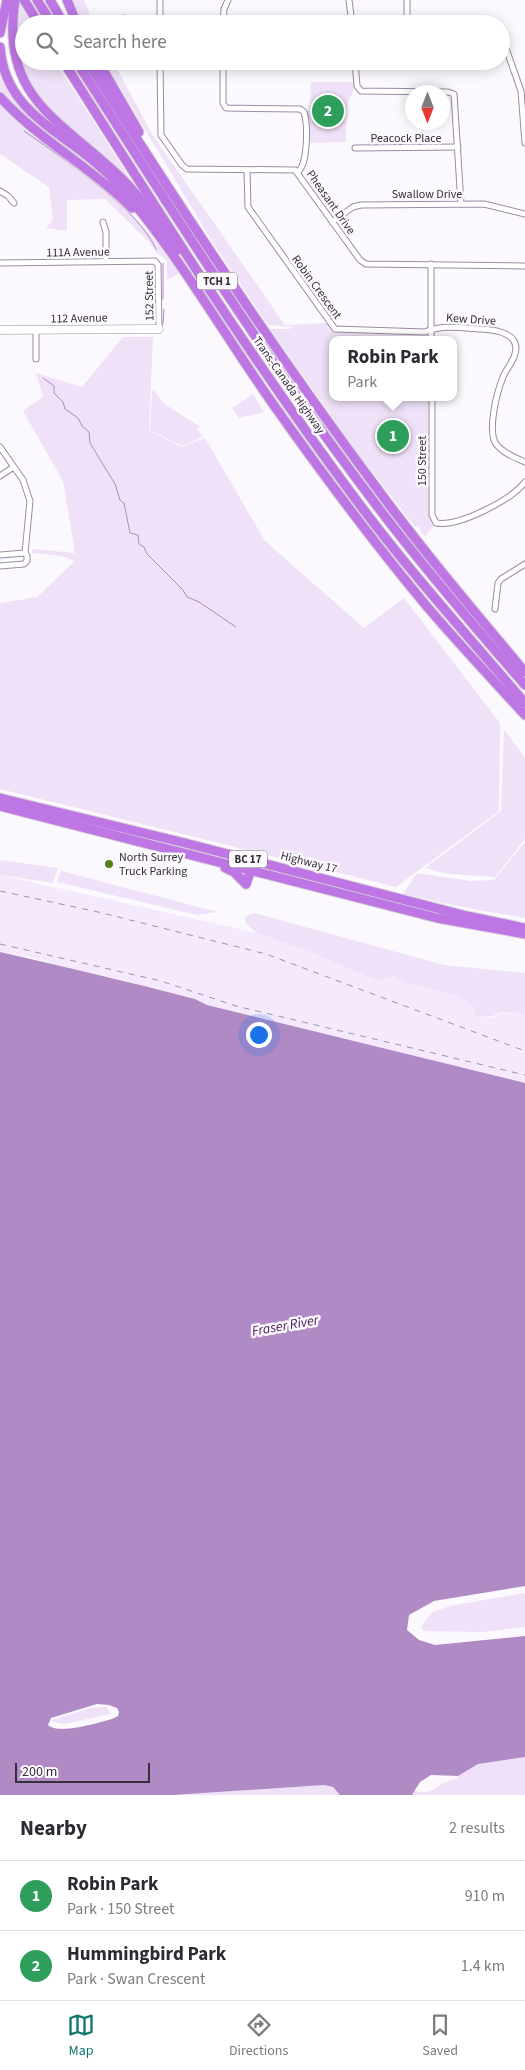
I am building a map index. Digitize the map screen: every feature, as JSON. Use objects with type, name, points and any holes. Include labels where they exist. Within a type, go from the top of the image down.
[{"type":"highway","points":[[24,0],[33,15]]},
{"type":"highway","points":[[37,0],[46,15]]},
{"type":"highway","points":[[50,0],[59,15]]},
{"type":"highway","points":[[67,0],[73,15]]},
{"type":"highway","points":[[0,33],[12,1]]},
{"type":"highway","points":[[12,1],[8,35],[9,56],[14,73],[24,92],[39,110],[87,147],[120,177],[146,208],[193,274],[216,302]]},
{"type":"highway","points":[[0,47],[6,76],[17,96],[38,118],[115,180],[141,212],[272,404],[360,523],[426,604],[525,714]]},
{"type":"highway","name":"Trans-Canada Highway","points":[[69,70],[216,302],[281,397],[363,509],[434,598],[525,702]]},
{"type":"highway","name":"Trans-Canada Highway","points":[[82,70],[207,265],[291,390],[400,536],[525,686]]},
{"type":"highway","points":[[93,70],[186,215],[300,383],[376,488],[525,672]]},
{"type":"highway","points":[[103,70],[186,215]]},
{"type":"highway","points":[[0,97],[32,129],[118,194],[138,213],[169,252]]},
{"type":"highway","name":"Highway 17","points":[[0,798],[467,916],[525,928]]},
{"type":"highway","name":"Highway 17","points":[[0,806],[437,918],[525,934]]},
{"type":"highway","points":[[91,820],[151,840],[244,864],[249,866],[250,870]]},
{"type":"highway","points":[[154,846],[192,860],[231,870],[246,884]]},
{"type":"highway","points":[[246,884],[250,870],[255,866],[377,897],[405,900]]},
{"type":"highway","points":[[246,884],[262,878],[304,888],[337,893]]},
{"type":"street","points":[[160,0],[160,15]]},
{"type":"street","points":[[224,15],[228,0]]},
{"type":"street","points":[[350,0],[351,15]]},
{"type":"street","points":[[407,0],[407,15]]},
{"type":"street","points":[[510,60],[521,91],[525,143]]},
{"type":"street","name":"Pheasant Drive","points":[[160,70],[161,135],[182,165],[187,169],[291,169],[298,172],[363,264],[431,264]]},
{"type":"street","points":[[223,70],[224,103],[226,108],[300,109],[304,112],[306,154],[298,172]]},
{"type":"street","points":[[356,70],[357,86],[361,91],[452,93],[455,98],[461,204]]},
{"type":"street","name":"Peacock Place","points":[[355,148],[458,148]]},
{"type":"street","name":"Robin Crescent","points":[[247,170],[248,207],[335,329],[425,332],[431,329]]},
{"type":"street","points":[[0,192],[8,196],[14,203]]},
{"type":"street","name":"Swallow Drive","points":[[332,222],[353,207],[359,205],[488,204],[525,214]]},
{"type":"street","points":[[103,222],[106,232],[106,261]]},
{"type":"street","name":"111A Avenue","points":[[0,262],[157,262]]},
{"type":"street","name":"152 Street","points":[[157,262],[159,329]]},
{"type":"street","points":[[432,336],[431,264],[525,266]]},
{"type":"street","name":"Kew Drive","points":[[431,329],[437,327],[495,330],[503,332],[513,339],[516,345],[515,355],[501,384],[492,431],[494,439],[500,448],[525,462]]},
{"type":"street","name":"112 Avenue","points":[[0,330],[159,329]]},
{"type":"street","points":[[36,330],[36,359]]},
{"type":"street","name":"150 Street","points":[[432,401],[432,515],[436,523],[452,521],[487,510],[510,496],[525,482]]},
{"type":"street","points":[[0,447],[12,468],[23,480],[30,501],[25,553],[27,560],[24,564],[0,566]]},
{"type":"street","points":[[0,476],[12,468]]},
{"type":"street","points":[[0,554],[25,553]]},
{"type":"street","points":[[495,609],[500,579],[525,564]]},
{"type":"shaded area","points":[[72,0],[84,0],[90,15],[79,15]]},
{"type":"shaded area","points":[[18,1],[27,15],[17,15]]},
{"type":"shaded area","points":[[20,70],[61,70],[137,190],[55,117]]},
{"type":"shaded area","points":[[109,70],[118,70],[152,134],[285,325],[327,323],[333,331],[338,333],[426,336],[329,336],[329,401],[429,401],[430,518],[433,526],[425,537],[418,526],[415,527],[357,452],[270,329],[289,329],[293,327],[268,325],[213,243]]},
{"type":"shaded area","points":[[0,73],[13,97],[30,116],[113,184],[111,185],[41,131],[6,98],[0,91]]},
{"type":"shaded area","points":[[311,82],[354,82],[354,89],[347,109],[346,142],[308,143],[307,112],[310,110]]},
{"type":"shaded area","points":[[0,104],[21,125],[92,177],[117,199],[150,234],[179,273],[167,280],[167,262],[105,199],[67,200],[67,231],[46,228],[53,219],[49,187],[0,154]]},
{"type":"shaded area","points":[[123,337],[153,337],[149,430],[181,447],[205,438],[265,541],[364,628],[404,598],[500,723],[499,811],[396,887],[0,789],[0,603],[37,597],[75,561],[62,556],[32,553],[32,549],[75,553],[63,481],[23,411],[43,397],[36,373],[82,387]]},
{"type":"shaded area","points":[[152,390],[155,391],[163,403],[200,427],[197,429],[203,437],[182,446],[150,430]]},
{"type":"shaded area","points":[[253,394],[264,412],[239,418],[232,408]]},
{"type":"shaded area","points":[[504,729],[525,758],[525,839],[495,877],[448,874],[425,868],[501,811]]},
{"type":"shaded area","points":[[525,842],[525,918],[403,894],[417,873],[471,881],[494,880]]},
{"type":"shaded area","points":[[0,860],[58,868],[53,883],[0,875]]},
{"type":"shaded area","points":[[61,871],[218,912],[197,915],[57,882]]},
{"type":"shaded area","points":[[0,875],[257,933],[310,952],[378,981],[394,976],[407,983],[460,997],[474,1007],[475,1014],[485,1018],[492,1018],[507,1011],[525,1015],[525,1083],[207,1005],[195,999],[115,978],[64,968],[40,959],[0,952]]},
{"type":"shaded area","points":[[254,913],[444,965],[525,973],[525,1015],[503,1012],[482,1017],[475,1015],[474,1007],[460,997],[407,983],[394,976],[378,981],[310,952],[257,933],[246,924],[245,917]]},
{"type":"shaded area","points":[[525,1593],[525,1627],[482,1632],[423,1631],[421,1626],[433,1612],[450,1606]]},
{"type":"shaded area","points":[[106,1707],[111,1714],[64,1724],[49,1721],[91,1708]]},
{"type":"shaded area","points":[[525,1757],[525,1795],[412,1795],[413,1791],[432,1790],[444,1783],[457,1779],[458,1776],[478,1764]]},
{"type":"shaded area","points":[[324,1785],[333,1787],[340,1795],[173,1795]]},
{"type":"water","name":"Fraser River","points":[[0,952],[195,999],[207,1005],[525,1083],[525,1586],[434,1601],[409,1615],[407,1630],[419,1640],[435,1645],[525,1636],[525,1757],[478,1764],[458,1776],[431,1775],[420,1782],[412,1795],[340,1795],[333,1787],[324,1785],[173,1795],[0,1795]],"holes":[[[97,1704],[117,1708],[119,1712],[118,1716],[112,1719],[69,1729],[53,1728],[48,1725],[51,1718]]]},
{"type":"waterway","points":[[24,131],[97,184],[133,217],[147,233],[156,249]]},
{"type":"waterway","points":[[163,263],[163,299]]},
{"type":"waterway","points":[[163,324],[164,309]]},
{"type":"waterway","points":[[43,378],[54,386],[54,393],[63,402],[65,409],[78,418],[82,426],[89,432],[90,443],[115,484],[120,500],[124,503],[130,533],[138,535],[139,544],[144,547],[147,554],[183,590],[187,597],[199,602],[236,627]]},
{"type":"railway","points":[[0,891],[98,912],[266,954],[525,1051]]},
{"type":"railway","points":[[0,944],[161,981],[236,1006],[525,1075]]},
{"type":"place","name":"Hummingbird Park","points":[[328,111]]},
{"type":"place","name":"Robin Park","points":[[393,436]]},
{"type":"place","name":"North Surrey Truck Parking","points":[[109,864]]}]
